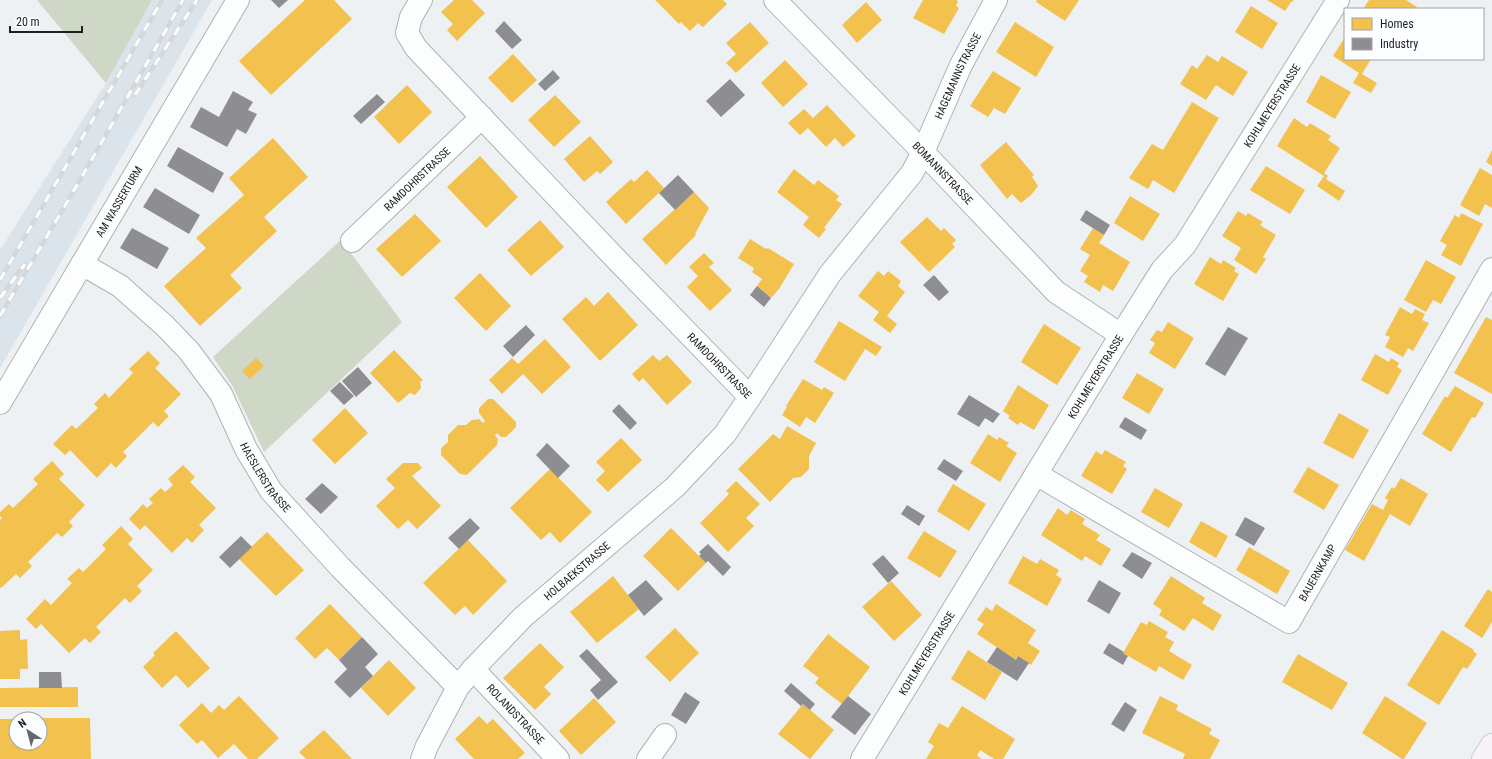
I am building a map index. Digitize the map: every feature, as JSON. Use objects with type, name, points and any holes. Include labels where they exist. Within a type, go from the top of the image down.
[{"type":"main road","points":[[1483,759],[1492,745]]},
{"type":"street","name":"AM WASSERTURM","points":[[0,403],[238,0]]},
{"type":"street","name":"RAMDOHRSTRASSE","points":[[421,0],[411,17],[407,33],[416,48],[750,397],[830,274],[912,173],[923,152]]},
{"type":"street","name":"BOMANNSTRASSE","points":[[775,0],[923,152],[1056,292],[1121,335]]},
{"type":"street","name":"HAGEMANNSTRASSE","points":[[923,152],[961,65],[996,0]]},
{"type":"street","name":"KOHLMEYERSTRASSE","points":[[862,759],[1121,335],[1162,270],[1185,245],[1338,0]]},
{"type":"street","name":"RAMDOHRSTRASSE","points":[[352,241],[482,117]]},
{"type":"street","name":"HAESLERSTRASSE","points":[[82,264],[120,286],[165,326],[189,351],[221,394],[246,449],[271,491],[340,567],[458,687]]},
{"type":"street","name":"BAUERNKAMP","points":[[1036,474],[1289,622],[1492,269]]},
{"type":"street","name":"HOLBAEKSTRASSE","points":[[422,759],[427,746],[458,687],[473,669],[523,617],[675,487],[725,434],[750,397]]},
{"type":"street","name":"ROLANDSTRASSE","points":[[473,669],[558,759]]},
{"type":"street","points":[[648,759],[665,735]]},
{"type":"shaded area","points":[[152,0],[212,0],[0,368],[0,250],[106,83]]},
{"type":"green space","points":[[37,0],[152,0],[106,83]]},
{"type":"green space","points":[[341,240],[402,322],[264,452],[232,385],[213,357]]},
{"type":"building: Homes","points":[[305,0],[334,0],[352,19],[271,95],[239,61]]},
{"type":"building: Homes","points":[[454,0],[472,0],[485,13],[457,41],[447,30],[453,24],[441,12]]},
{"type":"building: Homes","points":[[655,0],[723,0],[727,4],[703,27],[698,23],[690,31],[681,22],[679,24]]},
{"type":"building: Homes","points":[[923,0],[958,1],[956,6],[959,8],[944,34],[913,18]]},
{"type":"building: Homes","points":[[1037,0],[1079,0],[1065,21],[1036,2]]},
{"type":"building: Homes","points":[[1267,0],[1294,0],[1285,11]]},
{"type":"building: Homes","points":[[1369,0],[1406,0],[1417,7],[1416,8],[1364,8]]},
{"type":"building: Homes","points":[[866,2],[882,20],[857,43],[842,25]]},
{"type":"building: Homes","points":[[1251,6],[1278,23],[1262,49],[1235,32]]},
{"type":"building: Homes","points":[[750,22],[769,43],[736,73],[726,63],[736,54],[726,43]]},
{"type":"building: Homes","points":[[1015,22],[1054,47],[1036,77],[996,52]]},
{"type":"building: Homes","points":[[1344,39],[1344,60],[1370,60],[1362,74],[1377,83],[1371,93],[1353,83],[1359,73],[1333,56]]},
{"type":"building: Homes","points":[[513,54],[537,80],[512,103],[488,78]]},
{"type":"building: Homes","points":[[1207,55],[1218,62],[1222,56],[1248,72],[1233,96],[1216,85],[1206,100],[1180,84],[1192,65],[1197,69]]},
{"type":"building: Homes","points":[[785,60],[808,84],[783,107],[761,83]]},
{"type":"building: Homes","points":[[993,71],[1021,88],[1005,114],[994,108],[988,117],[970,106]]},
{"type":"building: Homes","points":[[1321,75],[1351,92],[1335,119],[1306,102]]},
{"type":"building: Homes","points":[[407,85],[432,112],[399,144],[374,117]]},
{"type":"building: Homes","points":[[555,95],[581,122],[554,147],[528,120]]},
{"type":"building: Homes","points":[[1192,102],[1219,118],[1174,193],[1153,180],[1148,189],[1129,178],[1152,144],[1163,150]]},
{"type":"building: Homes","points":[[827,105],[856,136],[843,147],[835,138],[826,147],[808,128],[800,135],[788,123],[804,109],[813,118]]},
{"type":"building: Homes","points":[[1294,118],[1307,127],[1310,123],[1331,136],[1328,140],[1340,148],[1324,173],[1328,176],[1326,179],[1345,191],[1339,201],[1317,186],[1324,176],[1277,146]]},
{"type":"building: Homes","points":[[590,136],[613,162],[600,174],[597,171],[584,182],[564,159]]},
{"type":"building: Homes","points":[[273,138],[308,177],[264,217],[277,231],[230,275],[242,288],[200,326],[164,286],[206,248],[196,238],[244,195],[229,178]]},
{"type":"building: Homes","points":[[1006,142],[1034,175],[1032,177],[1038,186],[1031,195],[1021,203],[1012,194],[1007,199],[980,165]]},
{"type":"building: Homes","points":[[1492,150],[1492,166],[1486,162]]},
{"type":"building: Homes","points":[[480,156],[518,197],[486,228],[447,187]]},
{"type":"building: Homes","points":[[1266,166],[1305,190],[1290,214],[1250,190]]},
{"type":"building: Homes","points":[[1480,168],[1492,175],[1492,208],[1485,204],[1479,216],[1460,205]]},
{"type":"building: Homes","points":[[794,169],[814,185],[818,180],[839,196],[836,200],[842,204],[824,228],[826,229],[819,238],[803,225],[809,217],[777,192]]},
{"type":"building: Homes","points":[[647,170],[664,188],[626,224],[606,202],[631,179],[634,182]]},
{"type":"building: Homes","points":[[694,192],[709,208],[695,234],[696,235],[666,265],[642,239]]},
{"type":"building: Homes","points":[[1130,196],[1160,214],[1143,241],[1114,223]]},
{"type":"building: Homes","points":[[1238,211],[1246,216],[1248,213],[1263,222],[1260,225],[1276,235],[1263,257],[1266,259],[1256,274],[1234,260],[1241,248],[1222,236]]},
{"type":"building: Homes","points":[[1461,213],[1483,224],[1461,266],[1441,255],[1447,245],[1440,241],[1455,215],[1459,218]]},
{"type":"building: Homes","points":[[415,214],[441,241],[402,277],[376,249]]},
{"type":"building: Homes","points":[[927,217],[941,231],[944,228],[956,240],[952,244],[955,247],[929,272],[900,242]]},
{"type":"building: Homes","points":[[540,220],[564,247],[531,276],[507,250]]},
{"type":"building: Homes","points":[[1093,228],[1104,235],[1099,243],[1130,262],[1113,291],[1103,285],[1100,292],[1084,282],[1088,276],[1080,271],[1090,255],[1080,249]]},
{"type":"building: Homes","points":[[750,239],[794,264],[779,289],[771,298],[757,286],[762,279],[752,272],[754,268],[738,258]]},
{"type":"building: Homes","points":[[704,253],[714,263],[709,267],[732,290],[710,311],[687,287],[698,276],[689,267]]},
{"type":"building: Homes","points":[[1210,257],[1221,264],[1223,260],[1236,268],[1234,271],[1239,274],[1223,301],[1194,284]]},
{"type":"building: Homes","points":[[1426,260],[1456,277],[1441,304],[1433,300],[1426,312],[1404,300]]},
{"type":"building: Homes","points":[[878,271],[884,276],[888,271],[901,281],[898,286],[905,292],[887,316],[897,324],[890,333],[873,320],[879,312],[858,296]]},
{"type":"building: Homes","points":[[480,273],[511,306],[486,331],[454,298]]},
{"type":"building: Homes","points":[[608,292],[638,325],[600,361],[562,319],[586,297],[594,306]]},
{"type":"building: Homes","points":[[1400,307],[1412,314],[1415,309],[1425,314],[1422,320],[1429,323],[1413,351],[1408,348],[1403,357],[1385,347],[1390,337],[1385,335]]},
{"type":"building: Homes","points":[[1486,317],[1492,320],[1492,394],[1454,373]]},
{"type":"building: Homes","points":[[839,321],[882,347],[876,356],[865,349],[845,381],[814,362]]},
{"type":"building: Homes","points":[[1168,322],[1194,338],[1175,369],[1149,353],[1155,343],[1150,340],[1157,330],[1162,332]]},
{"type":"building: Homes","points":[[1044,324],[1081,348],[1057,385],[1021,362]]},
{"type":"building: Homes","points":[[545,339],[571,367],[542,394],[523,374],[502,394],[489,380],[512,358],[518,364]]},
{"type":"building: Homes","points":[[394,350],[423,380],[420,382],[421,388],[415,395],[410,393],[398,403],[370,373]]},
{"type":"building: Homes","points":[[148,351],[160,363],[155,368],[181,394],[164,411],[169,416],[158,427],[153,422],[123,452],[127,456],[116,468],[111,463],[97,478],[70,450],[65,455],[53,444],[72,425],[76,429],[98,408],[94,404],[105,393],[109,398],[133,373],[129,369]]},
{"type":"building: Homes","points":[[1375,354],[1389,362],[1391,358],[1399,363],[1397,367],[1402,370],[1388,395],[1361,380]]},
{"type":"building: Homes","points":[[653,355],[659,361],[667,355],[692,382],[667,405],[643,378],[639,382],[632,374]]},
{"type":"building: Homes","points":[[256,358],[264,366],[250,379],[242,371]]},
{"type":"building: Homes","points":[[1137,373],[1164,389],[1149,414],[1122,398]]},
{"type":"building: Homes","points":[[803,379],[822,390],[824,387],[834,393],[815,423],[806,417],[800,427],[782,415]]},
{"type":"building: Homes","points":[[1018,385],[1049,405],[1034,430],[1020,422],[1018,425],[1008,418],[1010,416],[1003,411]]},
{"type":"building: Homes","points":[[1455,386],[1484,403],[1475,418],[1472,417],[1451,452],[1422,434],[1445,396],[1447,398]]},
{"type":"building: Homes","points":[[488,399],[493,399],[516,422],[516,427],[506,437],[501,437],[497,433],[495,435],[498,439],[497,445],[467,475],[460,474],[441,455],[441,448],[448,442],[448,435],[458,425],[466,425],[472,420],[479,419],[483,423],[485,421],[479,413],[479,408]]},
{"type":"building: Homes","points":[[345,408],[368,433],[335,464],[312,440]]},
{"type":"building: Homes","points":[[1339,413],[1369,430],[1353,459],[1323,443]]},
{"type":"building: Homes","points":[[787,426],[816,443],[809,456],[809,469],[801,477],[793,478],[770,502],[738,469],[773,434],[780,439]]},
{"type":"building: Homes","points":[[988,434],[997,440],[999,437],[1009,443],[1006,446],[1017,453],[1000,482],[970,463]]},
{"type":"building: Homes","points":[[621,438],[642,460],[608,492],[596,480],[605,471],[596,462]]},
{"type":"building: Homes","points":[[1105,450],[1126,462],[1123,466],[1127,469],[1112,494],[1081,476],[1096,451],[1102,455]]},
{"type":"building: Homes","points":[[52,461],[64,474],[59,479],[85,505],[69,522],[73,526],[62,537],[57,533],[28,562],[32,566],[20,578],[16,574],[1,588],[0,520],[2,518],[0,516],[0,512],[9,504],[13,508],[38,484],[33,479]]},
{"type":"building: Homes","points":[[403,463],[418,463],[422,468],[412,476],[441,506],[417,529],[408,520],[398,529],[376,506],[395,488],[386,479]]},
{"type":"building: Homes","points":[[183,465],[195,477],[190,482],[216,508],[199,525],[204,530],[192,543],[187,538],[172,553],[145,525],[140,530],[129,519],[143,504],[147,508],[153,503],[149,499],[161,488],[165,492],[173,485],[168,479]]},
{"type":"building: Homes","points":[[1308,467],[1339,485],[1324,510],[1293,492]]},
{"type":"building: Homes","points":[[550,469],[592,512],[560,543],[550,532],[541,540],[510,508]]},
{"type":"building: Homes","points":[[1401,478],[1428,494],[1410,526],[1390,514],[1364,561],[1345,550],[1372,504],[1383,510],[1388,500],[1385,498],[1392,487],[1394,489]]},
{"type":"building: Homes","points":[[736,481],[760,504],[746,518],[754,526],[728,552],[700,523],[729,494],[726,491]]},
{"type":"building: Homes","points":[[953,484],[986,504],[969,531],[937,511]]},
{"type":"building: Homes","points":[[1155,488],[1183,504],[1169,528],[1141,512]]},
{"type":"building: Homes","points":[[1058,508],[1067,515],[1071,510],[1085,519],[1082,524],[1100,535],[1096,540],[1111,549],[1101,566],[1085,556],[1082,561],[1041,535]]},
{"type":"building: Homes","points":[[1201,521],[1228,536],[1216,558],[1189,542]]},
{"type":"building: Homes","points":[[121,526],[133,539],[128,544],[153,570],[137,586],[142,591],[130,603],[125,598],[96,627],[101,632],[90,643],[85,638],[69,653],[41,624],[36,629],[26,619],[45,599],[51,605],[72,583],[67,579],[79,568],[83,572],[106,549],[102,545]]},
{"type":"building: Homes","points":[[671,528],[706,563],[678,591],[643,556]]},
{"type":"building: Homes","points":[[924,531],[957,551],[940,578],[907,558]]},
{"type":"building: Homes","points":[[267,532],[304,570],[276,596],[239,559]]},
{"type":"building: Homes","points":[[468,540],[507,581],[473,615],[465,606],[455,615],[423,583]]},
{"type":"building: Homes","points":[[1249,547],[1290,571],[1277,594],[1236,570]]},
{"type":"building: Homes","points":[[1023,556],[1037,564],[1040,559],[1059,570],[1056,575],[1062,579],[1047,606],[1008,583]]},
{"type":"building: Homes","points":[[613,576],[639,609],[597,643],[570,612]]},
{"type":"building: Homes","points":[[1171,576],[1205,598],[1202,603],[1222,615],[1213,631],[1193,618],[1184,631],[1159,615],[1162,610],[1153,604]]},
{"type":"building: Homes","points":[[891,581],[922,615],[894,641],[862,607]]},
{"type":"building: Homes","points":[[1488,589],[1492,592],[1492,622],[1482,638],[1464,626]]},
{"type":"building: Homes","points":[[330,604],[362,637],[339,660],[327,648],[315,659],[295,638]]},
{"type":"building: Homes","points":[[996,604],[1036,630],[1028,643],[1040,651],[1031,665],[1018,656],[1016,660],[977,634],[984,624],[977,620],[986,607],[992,611]]},
{"type":"building: Homes","points":[[1149,621],[1168,632],[1165,637],[1174,642],[1169,651],[1192,665],[1183,680],[1159,666],[1156,672],[1123,653],[1141,622],[1147,625]]},
{"type":"building: Homes","points":[[675,628],[699,653],[670,682],[645,657]]},
{"type":"building: Homes","points":[[20,630],[20,640],[27,639],[28,669],[20,669],[20,679],[0,679],[0,631]]},
{"type":"building: Homes","points":[[1442,630],[1474,650],[1473,651],[1477,654],[1467,669],[1463,667],[1439,705],[1407,685]]},
{"type":"building: Homes","points":[[176,631],[210,668],[188,688],[176,675],[162,688],[143,667],[155,655],[153,653]]},
{"type":"building: Homes","points":[[828,634],[870,667],[842,704],[815,683],[819,678],[803,666]]},
{"type":"building: Homes","points":[[540,643],[564,667],[544,687],[551,694],[535,710],[503,678]]},
{"type":"building: Homes","points":[[968,650],[1002,672],[985,700],[951,679]]},
{"type":"building: Homes","points":[[1298,654],[1348,683],[1332,710],[1282,682]]},
{"type":"building: Homes","points":[[389,660],[416,688],[388,716],[361,688]]},
{"type":"building: Homes","points":[[78,687],[78,707],[0,707],[0,688]]},
{"type":"building: Homes","points":[[239,696],[279,738],[257,759],[248,759],[234,744],[218,758],[202,740],[197,744],[179,725],[202,703],[211,713],[219,705],[224,710]]},
{"type":"building: Homes","points":[[1160,696],[1178,705],[1176,710],[1212,729],[1209,734],[1220,740],[1210,759],[1183,759],[1185,754],[1142,733]]},
{"type":"building: Homes","points":[[1385,696],[1427,723],[1404,759],[1362,733]]},
{"type":"building: Homes","points":[[594,698],[616,722],[581,755],[559,731]]},
{"type":"building: Homes","points":[[803,704],[834,730],[810,759],[778,734]]},
{"type":"building: Homes","points":[[962,706],[1015,739],[1003,759],[994,759],[980,750],[977,756],[982,759],[926,759],[934,746],[928,742],[939,723],[948,728]]},
{"type":"building: Homes","points":[[479,716],[487,724],[493,719],[525,753],[518,759],[474,759],[455,739]]},
{"type":"building: Homes","points":[[48,718],[90,718],[91,759],[0,759],[0,719],[8,719],[8,751],[48,751]]},
{"type":"building: Homes","points":[[324,730],[352,759],[306,759],[299,752]]},
{"type":"building: Industry","points":[[271,0],[288,0],[279,8]]},
{"type":"building: Industry","points":[[504,21],[522,40],[512,49],[495,31]]},
{"type":"building: Industry","points":[[553,70],[560,78],[545,91],[538,84]]},
{"type":"building: Industry","points":[[730,79],[745,95],[721,117],[706,101]]},
{"type":"building: Industry","points":[[233,91],[253,102],[248,110],[257,114],[246,134],[237,129],[227,147],[190,127],[201,107],[219,117]]},
{"type":"building: Industry","points":[[377,94],[385,102],[361,124],[353,116]]},
{"type":"building: Industry","points":[[178,147],[224,173],[213,193],[167,166]]},
{"type":"building: Industry","points":[[678,175],[694,192],[675,210],[659,193]]},
{"type":"building: Industry","points":[[155,188],[200,215],[189,234],[143,207]]},
{"type":"building: Industry","points":[[1086,210],[1110,225],[1104,235],[1080,220]]},
{"type":"building: Industry","points":[[132,228],[169,248],[157,269],[120,248]]},
{"type":"building: Industry","points":[[934,275],[949,292],[939,301],[923,285]]},
{"type":"building: Industry","points":[[757,286],[771,298],[764,307],[750,295]]},
{"type":"building: Industry","points":[[526,325],[535,335],[513,357],[503,346]]},
{"type":"building: Industry","points":[[1228,327],[1248,338],[1225,376],[1205,364]]},
{"type":"building: Industry","points":[[358,367],[372,383],[356,397],[342,381]]},
{"type":"building: Industry","points":[[340,382],[354,396],[344,405],[330,391]]},
{"type":"building: Industry","points":[[969,395],[1000,414],[993,423],[985,418],[979,427],[957,414]]},
{"type":"building: Industry","points":[[619,404],[637,423],[630,430],[612,411]]},
{"type":"building: Industry","points":[[1125,417],[1147,430],[1141,440],[1119,427]]},
{"type":"building: Industry","points":[[547,443],[570,466],[558,478],[536,455]]},
{"type":"building: Industry","points":[[944,459],[963,471],[956,481],[937,469]]},
{"type":"building: Industry","points":[[322,483],[338,497],[321,514],[305,499]]},
{"type":"building: Industry","points":[[907,505],[925,516],[919,526],[901,514]]},
{"type":"building: Industry","points":[[1245,517],[1265,528],[1254,546],[1235,535]]},
{"type":"building: Industry","points":[[470,518],[480,528],[459,549],[448,538]]},
{"type":"building: Industry","points":[[241,536],[252,547],[230,568],[219,557]]},
{"type":"building: Industry","points":[[708,544],[731,567],[723,576],[708,561],[706,563],[699,556],[701,554],[699,552]]},
{"type":"building: Industry","points":[[1132,552],[1152,563],[1142,579],[1122,566]]},
{"type":"building: Industry","points":[[883,555],[899,573],[888,583],[872,564]]},
{"type":"building: Industry","points":[[646,580],[663,599],[644,616],[628,595]]},
{"type":"building: Industry","points":[[1099,580],[1121,593],[1109,614],[1087,601]]},
{"type":"building: Industry","points":[[362,637],[378,654],[365,667],[373,676],[350,698],[334,682],[347,669],[339,660]]},
{"type":"building: Industry","points":[[1109,643],[1128,656],[1123,665],[1103,653]]},
{"type":"building: Industry","points":[[997,647],[1016,660],[1018,656],[1029,663],[1017,681],[987,662]]},
{"type":"building: Industry","points":[[587,649],[618,682],[598,700],[590,690],[601,680],[579,656]]},
{"type":"building: Industry","points":[[39,672],[61,672],[62,688],[39,688]]},
{"type":"building: Industry","points":[[791,683],[815,704],[810,710],[803,704],[801,706],[784,691]]},
{"type":"building: Industry","points":[[685,692],[700,702],[686,724],[671,715]]},
{"type":"building: Industry","points":[[848,696],[871,714],[855,735],[831,717]]},
{"type":"building: Industry","points":[[1125,702],[1137,710],[1124,732],[1111,724]]},
{"type":"railway","points":[[0,280],[162,0]]},
{"type":"railway","points":[[0,316],[183,0]]},
{"type":"railway","points":[[135,95],[197,0]]},
{"type":"railway","points":[[0,298],[25,264]]}]
